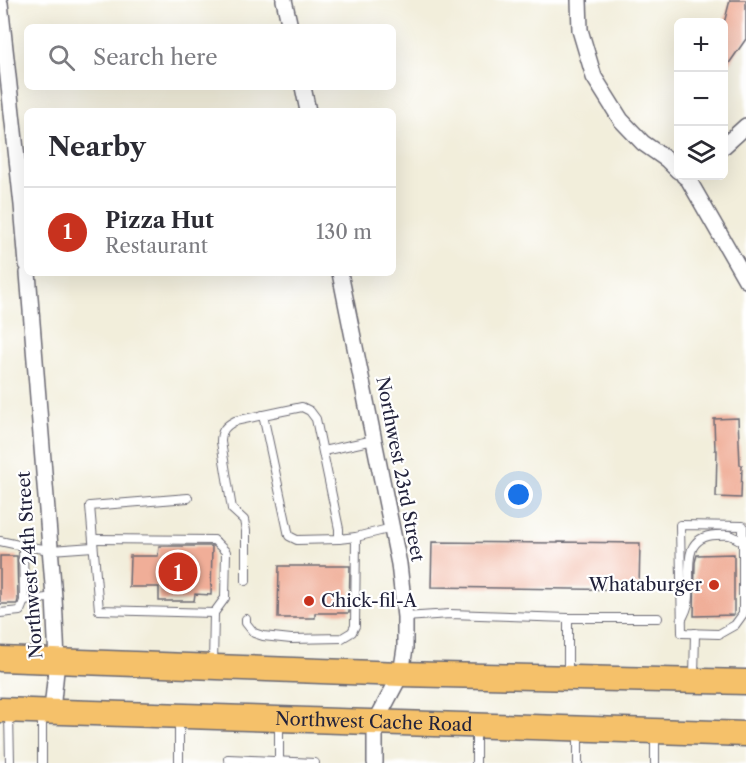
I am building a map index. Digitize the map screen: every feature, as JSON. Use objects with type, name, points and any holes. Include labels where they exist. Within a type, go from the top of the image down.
[{"type":"main road","points":[[0,659],[401,674],[746,682]]},
{"type":"main road","name":"Northwest Cache Road","points":[[5,710],[746,735]]},
{"type":"street","points":[[284,0],[289,24]]},
{"type":"street","points":[[579,0],[580,30],[594,77],[621,120],[643,143],[674,166]]},
{"type":"street","points":[[0,3],[4,78],[24,240]]},
{"type":"street","points":[[304,90],[307,108]]},
{"type":"street","points":[[728,142],[746,126]]},
{"type":"street","points":[[688,180],[746,280]]},
{"type":"street","name":"Northwest 24th Street","points":[[28,276],[51,550],[57,661],[47,710]]},
{"type":"street","name":"Northwest 23rd Street","points":[[341,276],[399,564],[405,618],[405,648],[401,674]]},
{"type":"street","points":[[375,763],[375,723],[401,674]]},
{"type":"lane","points":[[246,581],[246,531],[243,520],[232,509],[222,452],[221,432],[235,421],[302,407],[310,411],[316,419],[339,529],[339,539]]},
{"type":"lane","points":[[263,415],[289,536],[297,540],[339,539],[392,528]]},
{"type":"lane","points":[[323,451],[374,440]]},
{"type":"lane","points":[[188,498],[90,506],[99,610],[214,613]]},
{"type":"lane","points":[[680,525],[744,526],[742,542],[743,614],[735,625],[720,634],[682,633],[680,525]]},
{"type":"lane","points":[[682,620],[689,603],[691,550],[698,541],[711,535],[730,534],[742,542]]},
{"type":"lane","points":[[246,619],[246,623],[254,633],[263,636],[291,639],[342,638],[352,632],[355,626],[356,537]]},
{"type":"lane","points":[[0,541],[51,550],[93,543],[214,540],[226,552],[225,598],[214,613],[213,667]]},
{"type":"lane","points":[[0,613],[20,611],[24,602],[23,546]]},
{"type":"lane","points":[[24,602],[54,597]]},
{"type":"lane","points":[[405,618],[450,614],[658,618]]},
{"type":"lane","points":[[567,678],[568,618]]},
{"type":"lane","points":[[694,681],[695,633]]},
{"type":"lane","points":[[5,710],[10,763]]},
{"type":"lane","points":[[42,763],[47,710]]},
{"type":"lane","points":[[179,715],[179,763]]},
{"type":"lane","points":[[279,719],[279,761]]},
{"type":"lane","points":[[476,725],[476,763]]},
{"type":"lane","points":[[578,729],[578,763]]},
{"type":"lane","points":[[655,731],[655,763]]},
{"type":"lane","points":[[228,759],[315,763]]},
{"type":"building","points":[[730,0],[746,0],[746,39],[728,65],[728,18],[725,18]]},
{"type":"building","points":[[738,418],[740,465],[742,465],[741,498],[716,497],[717,450],[715,450],[714,419]]},
{"type":"building","points":[[432,542],[640,543],[639,590],[431,587]]},
{"type":"building","points":[[159,546],[212,546],[211,595],[195,594],[194,601],[159,601],[159,587],[129,587],[130,556],[158,556]]},
{"type":"building","name":"Whataburger","points":[[734,554],[734,615],[694,616],[697,555]]},
{"type":"building","points":[[0,556],[17,556],[17,604],[0,604]]},
{"type":"building","points":[[279,566],[350,566],[349,613],[315,613],[315,618],[278,618]]},
{"type":"place","name":"Pizza Hut","points":[[178,572]]},
{"type":"place","name":"Whataburger","points":[[714,585]]},
{"type":"place","name":"Chick-fil-A","points":[[309,601]]}]
